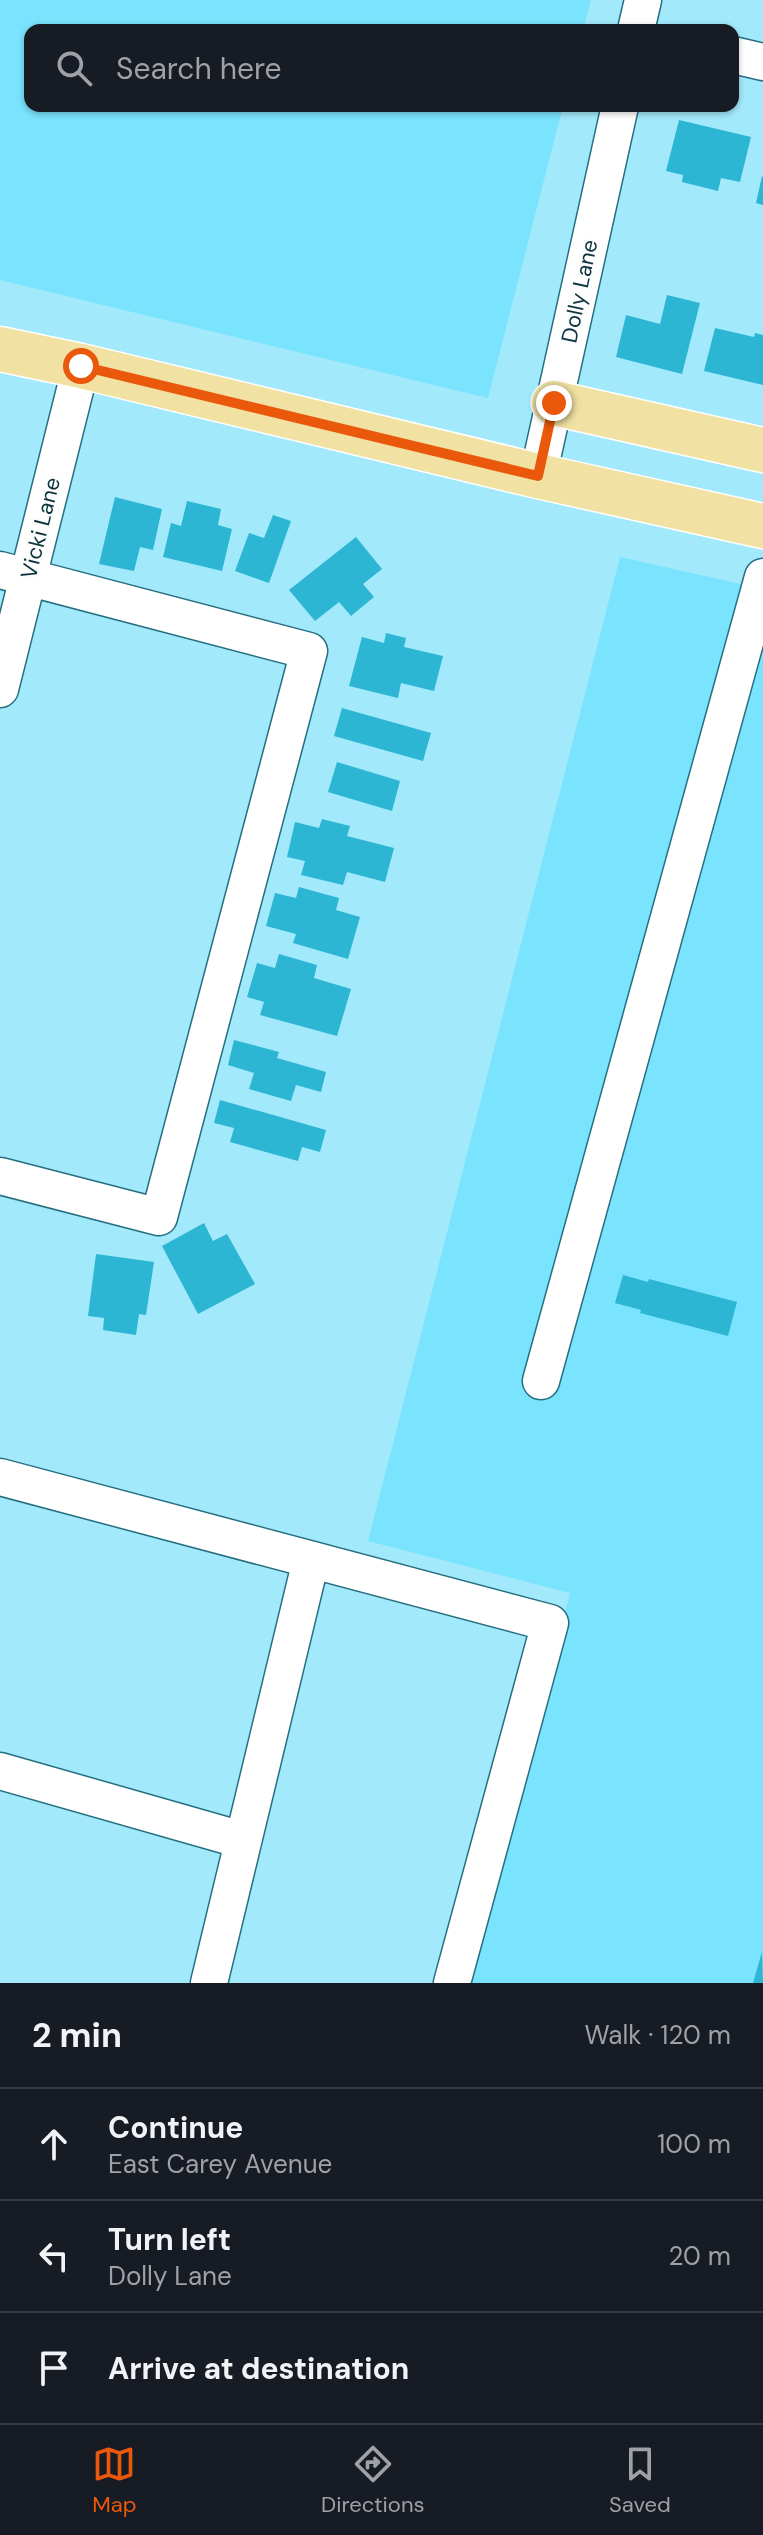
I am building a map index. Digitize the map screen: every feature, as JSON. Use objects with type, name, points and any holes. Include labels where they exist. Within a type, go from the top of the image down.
[{"type":"main road","points":[[0,349],[763,526]]},
{"type":"main road","points":[[554,403],[763,450]]},
{"type":"street","points":[[637,24],[643,0]]},
{"type":"street","points":[[739,56],[763,62]]},
{"type":"street","name":"Dolly Lane","points":[[538,476],[619,112]]},
{"type":"street","name":"Vicki Lane","points":[[0,689],[14,573],[81,366]]},
{"type":"street","points":[[0,1176],[159,1217],[309,651],[14,573]]},
{"type":"street","points":[[541,1381],[763,577]]},
{"type":"street","points":[[0,1477],[550,1623],[452,1983]]},
{"type":"street","points":[[209,1983],[311,1560]]},
{"type":"street","points":[[0,1771],[242,1840]]},
{"type":"shaded area","points":[[0,0],[591,0],[585,24],[24,24],[24,112],[561,112],[488,398],[0,280]]},
{"type":"shaded area","points":[[620,557],[763,589],[763,1983],[470,1983],[570,1593],[368,1541]]},
{"type":"building","points":[[679,120],[751,137],[740,182],[721,178],[718,191],[682,182],[683,175],[666,171]]},
{"type":"building","points":[[763,177],[763,205],[756,203]]},
{"type":"building","points":[[667,295],[700,303],[682,374],[616,357],[626,315],[660,324]]},
{"type":"building","points":[[715,328],[754,337],[755,333],[763,335],[763,385],[704,371]]},
{"type":"building","points":[[115,497],[162,509],[153,550],[140,547],[134,571],[99,564]]},
{"type":"building","points":[[187,501],[221,509],[218,525],[232,529],[222,571],[163,557],[171,523],[181,526]]},
{"type":"building","points":[[273,515],[291,521],[269,583],[235,571],[249,533],[264,538]]},
{"type":"building","points":[[356,537],[382,569],[363,584],[374,597],[351,616],[339,602],[315,621],[289,590]]},
{"type":"building","points":[[386,633],[406,638],[404,647],[443,656],[434,691],[401,683],[398,698],[349,686],[362,637],[384,643]]},
{"type":"building","points":[[342,708],[431,733],[423,761],[334,736]]},
{"type":"building","points":[[337,762],[400,781],[392,811],[328,792]]},
{"type":"building","points":[[322,819],[350,826],[347,836],[394,848],[385,882],[347,872],[343,885],[301,875],[305,861],[287,857],[295,822],[319,828]]},
{"type":"building","points":[[299,887],[339,898],[336,910],[360,917],[348,959],[293,943],[296,934],[266,926],[275,893],[296,898]]},
{"type":"building","points":[[279,954],[317,965],[314,978],[351,989],[337,1036],[260,1015],[264,1002],[247,997],[257,963],[275,968]]},
{"type":"building","points":[[234,1040],[279,1052],[277,1058],[326,1072],[321,1092],[296,1085],[291,1101],[249,1089],[254,1073],[228,1065]]},
{"type":"building","points":[[220,1100],[326,1130],[320,1152],[302,1147],[298,1161],[230,1142],[234,1128],[214,1123]]},
{"type":"building","points":[[204,1223],[213,1241],[227,1234],[255,1284],[198,1314],[162,1246]]},
{"type":"building","points":[[96,1254],[154,1262],[146,1315],[139,1314],[136,1335],[103,1330],[104,1318],[88,1316]]},
{"type":"building","points":[[623,1275],[737,1302],[728,1336],[640,1313],[641,1310],[615,1303]]},
{"type":"building","points":[[762,1952],[763,1983],[753,1983]]},
{"type":"route","points":[[81,366],[538,476],[554,403]]}]
